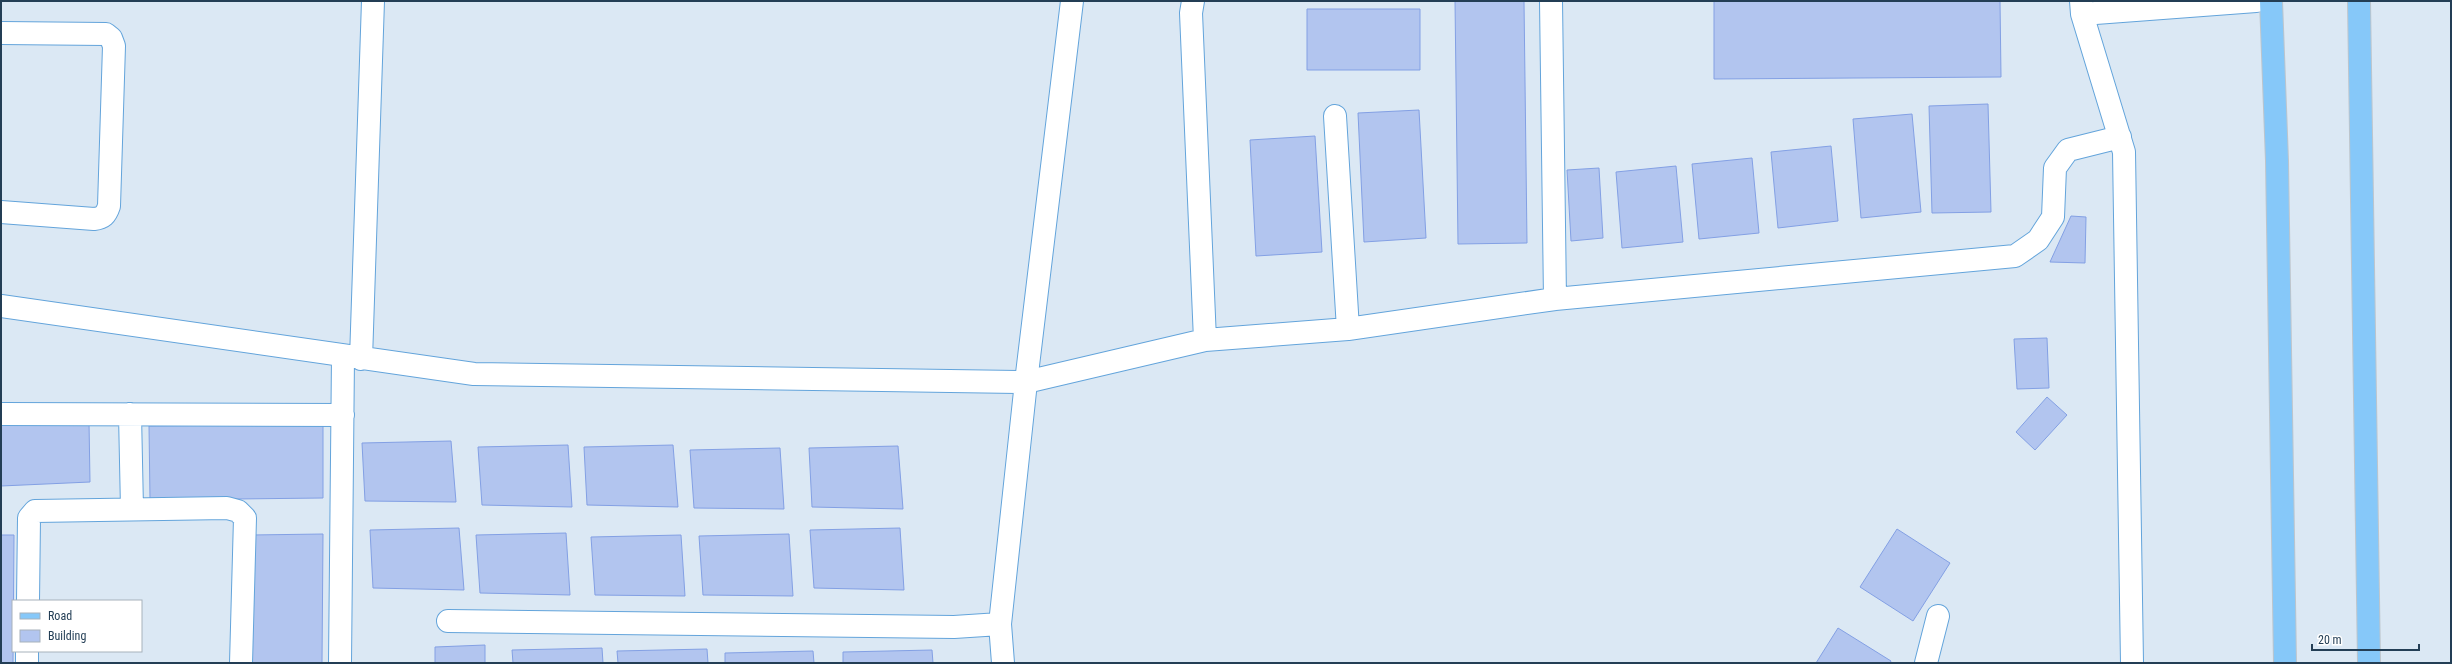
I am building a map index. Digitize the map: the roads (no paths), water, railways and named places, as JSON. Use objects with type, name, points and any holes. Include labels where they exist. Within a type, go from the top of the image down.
[{"type":"main road","points":[[2272,1],[2277,160],[2285,663]]},
{"type":"main road","points":[[2359,1],[2369,663]]},
{"type":"street","points":[[340,663],[343,415],[352,358],[373,1]]},
{"type":"street","points":[[1004,663],[1000,624],[1026,382],[1072,1]]},
{"type":"street","points":[[1193,1],[1191,13],[1205,340]]},
{"type":"street","points":[[1551,1],[1555,299]]},
{"type":"street","points":[[2132,663],[2124,152],[2082,7],[2256,1]]},
{"type":"street","points":[[1,33],[106,34],[111,38],[114,46],[109,206],[106,214],[102,218],[94,220],[1,212]]},
{"type":"street","points":[[1335,116],[1348,330]]},
{"type":"street","points":[[1,306],[352,358],[474,374],[1026,382],[1205,340],[1348,330],[1555,299],[2015,256],[2038,240],[2053,217],[2055,168],[2068,150],[2120,137]]},
{"type":"street","points":[[1,414],[343,415]]},
{"type":"street","points":[[130,414],[132,509]]},
{"type":"street","points":[[28,600],[29,518],[35,511],[227,508],[238,511],[245,518],[241,663]]},
{"type":"street","points":[[1926,663],[1938,616]]},
{"type":"street","points":[[448,621],[954,627],[1000,624]]},
{"type":"street","points":[[27,652],[27,663]]}]
